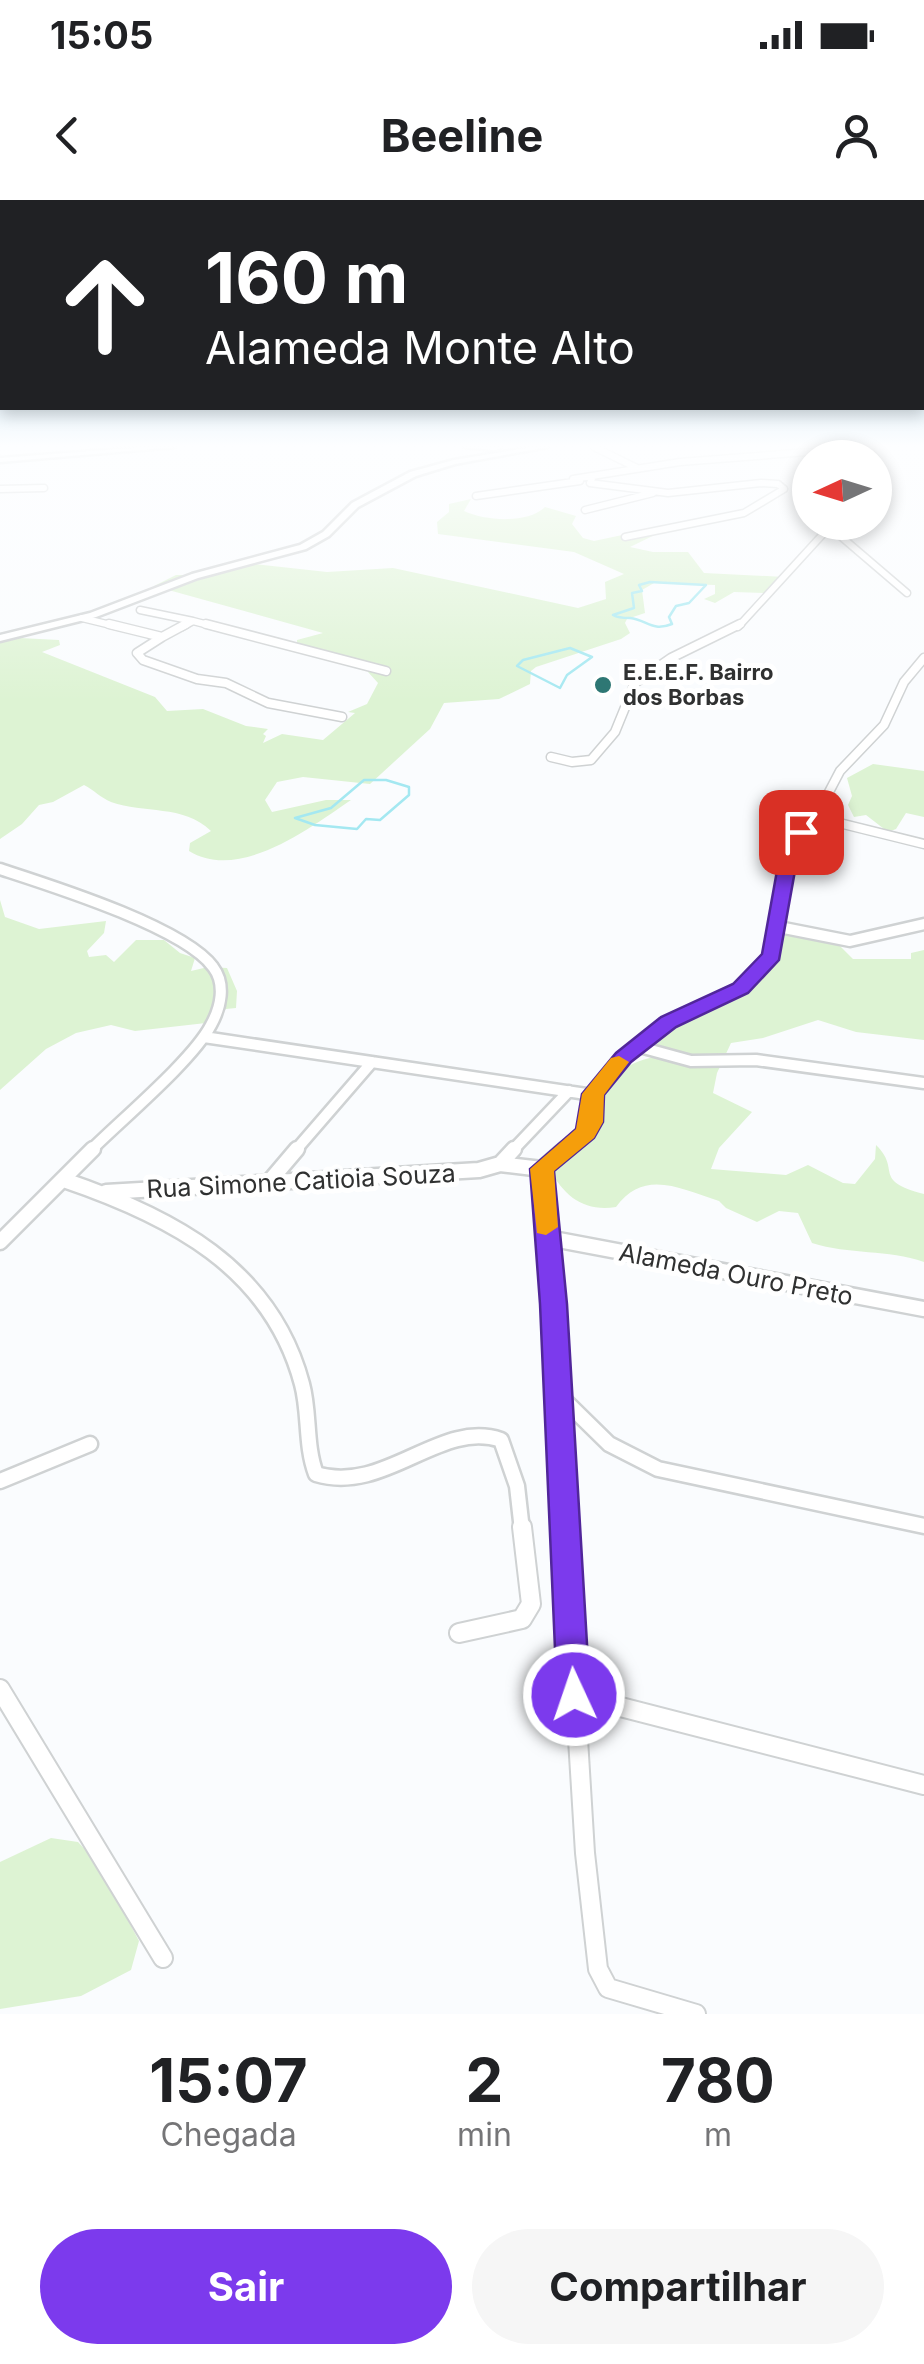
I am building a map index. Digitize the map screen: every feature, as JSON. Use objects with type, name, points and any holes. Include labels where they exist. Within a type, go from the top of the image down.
[{"type":"street","points":[[0,638],[82,618],[195,576],[312,542],[324,532]]},
{"type":"street","points":[[625,537],[653,532]]},
{"type":"street","points":[[552,758],[592,760],[615,732],[636,683],[670,658],[737,628],[819,540]]},
{"type":"street","points":[[850,540],[908,592]]},
{"type":"street","points":[[140,610],[386,671]]},
{"type":"street","points":[[82,618],[162,637]]},
{"type":"street","points":[[193,621],[140,650],[138,658],[190,677],[226,683],[268,703],[342,717]]},
{"type":"street","points":[[696,2014],[608,1988],[598,1970],[574,1695],[542,1169],[586,1132],[591,1122],[593,1094],[636,1046],[668,1022],[751,980],[772,956],[789,854],[796,839],[815,817],[834,779],[884,725],[904,682],[924,658]]},
{"type":"street","points":[[815,817],[924,844]]},
{"type":"street","points":[[0,870],[140,921],[203,956],[217,977],[220,1008],[204,1037],[64,1180],[2,1237]]},
{"type":"street","points":[[779,926],[850,942],[924,924]]},
{"type":"street","points":[[204,1037],[593,1094]]},
{"type":"street","points":[[636,1046],[690,1062],[756,1060],[924,1083]]},
{"type":"street","points":[[269,1182],[372,1062]]},
{"type":"street","points":[[500,1164],[569,1091]]},
{"type":"street","name":"Rua Simone Catioia Souza","points":[[102,1192],[441,1173],[500,1164],[542,1169]]},
{"type":"street","points":[[64,1180],[102,1192],[192,1234],[242,1273],[267,1302],[286,1336],[302,1385],[316,1474],[332,1479],[381,1470],[480,1433],[500,1440],[517,1486],[531,1604],[522,1619],[459,1633]]},
{"type":"street","name":"Alameda Ouro Preto","points":[[548,1238],[924,1309]]},
{"type":"street","points":[[557,1393],[610,1444],[658,1469],[924,1526]]},
{"type":"street","points":[[0,1480],[90,1444]]},
{"type":"street","points":[[0,1689],[163,1958]]},
{"type":"street","points":[[574,1695],[924,1785]]},
{"type":"green space","points":[[578,532],[594,541],[638,532],[662,532],[630,547],[653,552],[688,552],[704,573],[785,577],[766,593],[734,592],[715,603],[704,599],[715,594],[715,585],[654,583],[642,590],[645,613],[625,623],[630,633],[536,667],[531,671],[530,684],[499,699],[444,703],[430,729],[370,784],[303,777],[277,782],[265,800],[272,812],[326,800],[351,800],[295,837],[251,856],[209,859],[189,851],[190,843],[211,831],[200,822],[176,813],[111,802],[84,785],[39,805],[22,824],[0,839],[0,637],[59,640],[60,645],[42,652],[155,697],[167,711],[203,709],[246,726],[268,729],[263,734],[263,743],[282,734],[323,740],[355,713],[348,712],[367,704],[378,683],[368,672],[384,670],[297,646],[297,640],[323,633],[154,586],[176,575],[253,564],[327,572],[393,568],[578,608],[606,599],[605,582],[624,574],[574,552],[438,534]]},
{"type":"green space","points":[[873,764],[924,771],[924,817],[906,813],[896,829],[888,832],[866,815],[854,817],[848,805],[852,796],[847,778]]},
{"type":"green space","points":[[0,900],[5,917],[39,929],[106,921],[104,933],[87,951],[89,957],[106,955],[114,962],[136,940],[164,940],[180,953],[195,958],[191,971],[227,968],[237,991],[236,1008],[226,1009],[206,1023],[135,1031],[111,1025],[76,1033],[46,1049],[0,1090]]},
{"type":"green space","points":[[784,935],[839,945],[853,959],[911,959],[911,953],[924,950],[924,1040],[856,1032],[818,1020],[763,1038],[731,1043],[717,1073],[713,1093],[752,1112],[719,1148],[711,1169],[786,1175],[808,1165],[843,1183],[855,1184],[875,1159],[876,1145],[887,1161],[892,1179],[924,1194],[924,1262],[812,1243],[798,1213],[779,1211],[757,1222],[719,1201],[677,1187],[639,1188],[616,1207],[585,1205],[569,1195],[550,1169],[587,1127],[618,1074],[658,1056],[655,1040],[665,1028],[747,984]]},
{"type":"green space","points":[[51,1838],[78,1842],[97,1862],[139,1941],[131,1970],[81,1996],[0,2009],[0,1862]]},
{"type":"waterway","points":[[650,582],[706,585],[689,603],[676,606],[669,617],[672,624],[654,626],[613,615],[634,608],[632,593],[642,591],[639,585],[650,582]]},
{"type":"waterway","points":[[570,648],[592,657],[567,675],[560,688],[517,666],[523,660],[570,648]]},
{"type":"waterway","points":[[364,780],[386,780],[409,787],[409,795],[380,820],[366,819],[357,829],[315,825],[295,818],[331,808],[364,780]]},
{"type":"slow traffic","points":[[546,1227],[542,1169],[586,1132],[594,1108],[593,1094],[619,1062]]},
{"type":"place","name":"E.E.E.F. Bairro dos Borbas","points":[[603,685]]},
{"type":"route","points":[[574,1695],[554,1304],[542,1169],[586,1132],[594,1108],[593,1094],[624,1057],[668,1022],[740,988],[772,956],[789,854],[801,832]]}]
